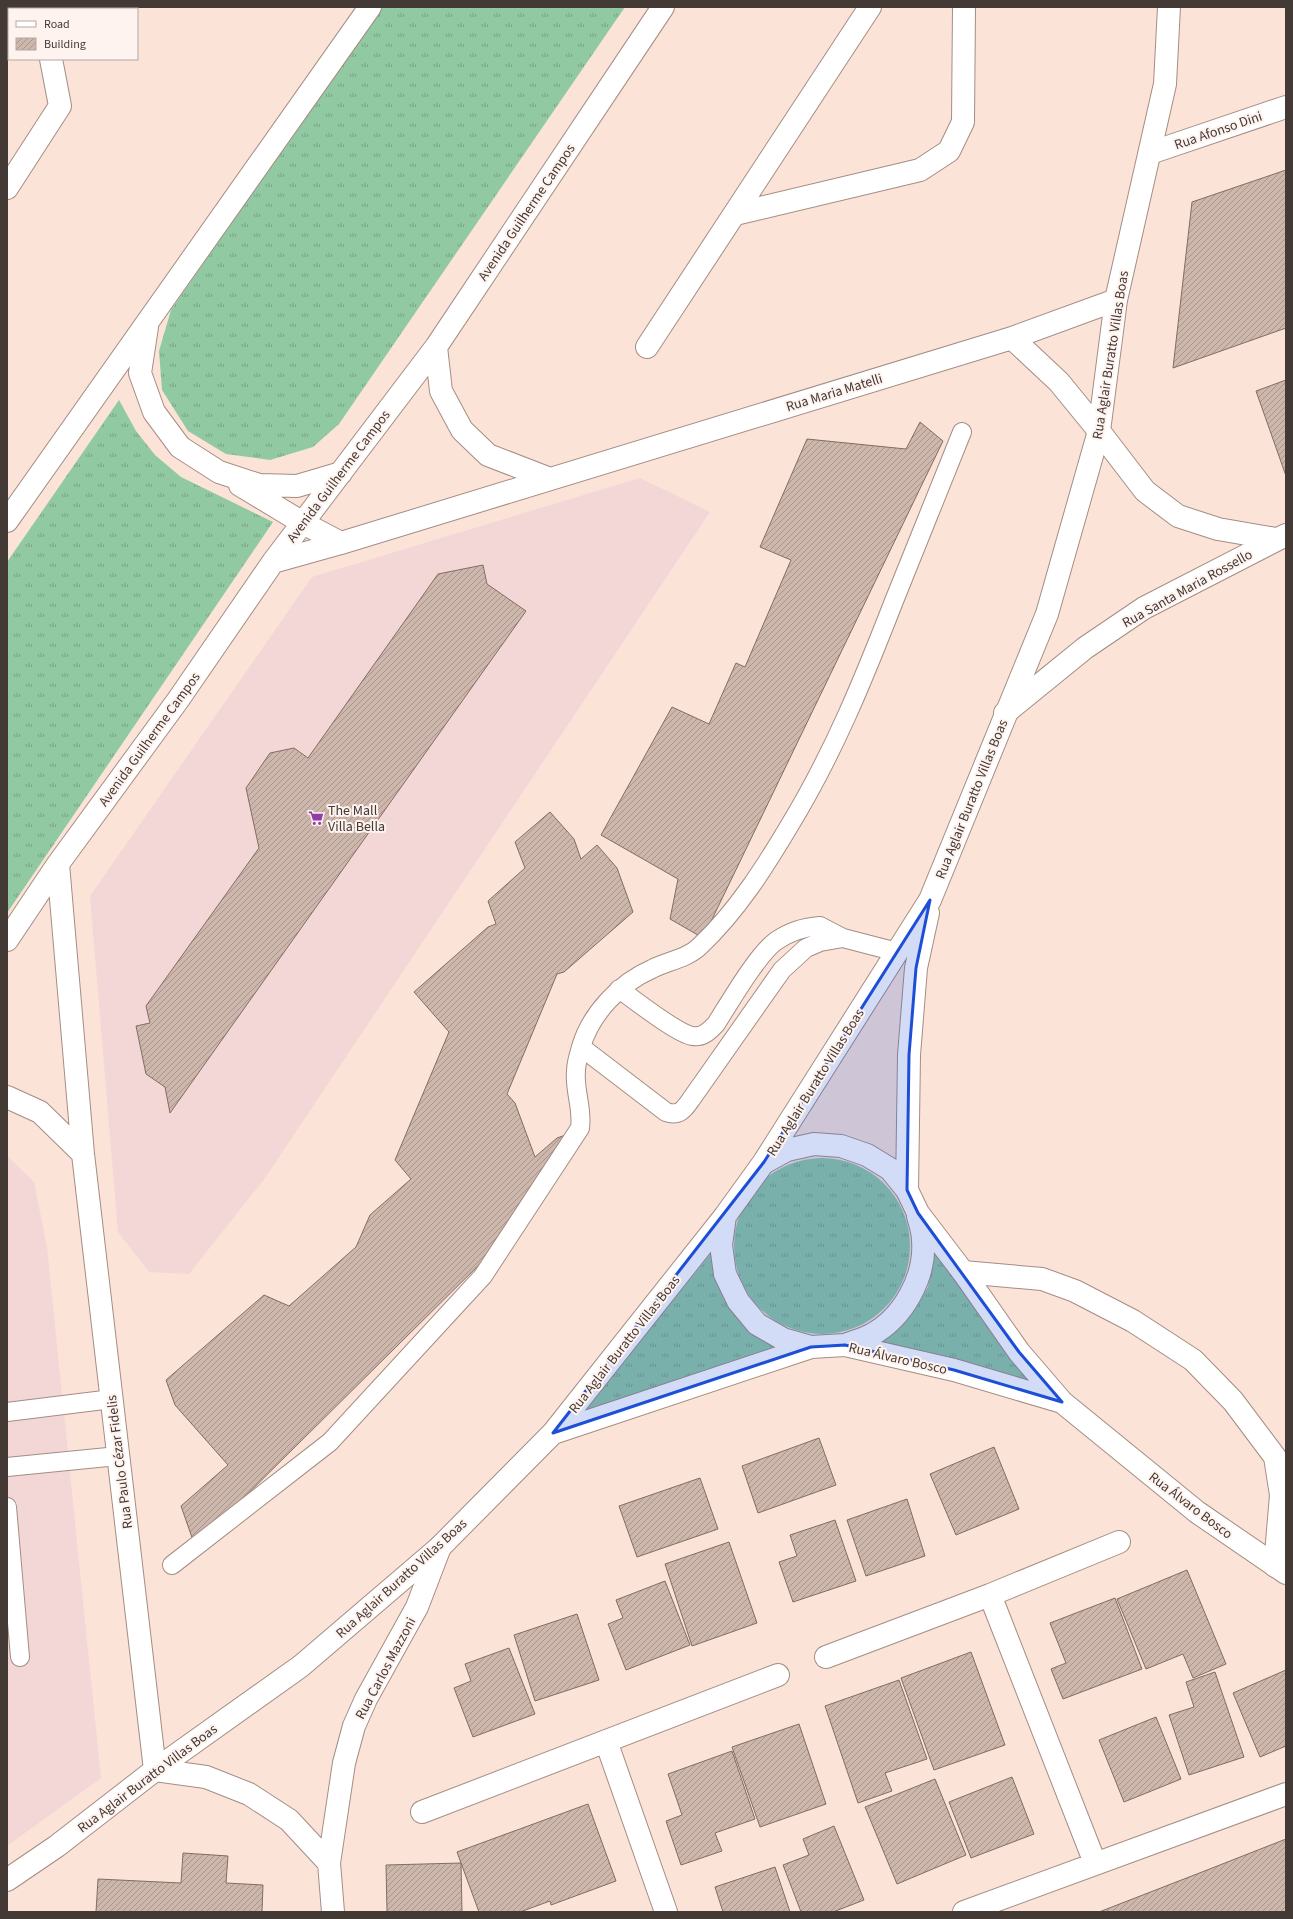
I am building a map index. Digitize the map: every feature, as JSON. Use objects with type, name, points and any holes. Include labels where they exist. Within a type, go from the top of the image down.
[{"type":"main road","points":[[7,521],[370,7]]},
{"type":"main road","name":"Avenida Guilherme Campos","points":[[7,940],[58,864],[178,700],[273,562],[436,347],[663,7]]},
{"type":"main road","points":[[647,347],[870,7]]},
{"type":"main road","points":[[735,214],[920,170],[949,151],[963,122],[964,7]]},
{"type":"main road","name":"Rua Aglair Buratto Villas Boas","points":[[7,1880],[57,1846],[155,1770],[301,1666],[440,1547],[553,1433],[725,1216],[764,1162],[930,900],[1005,713],[1047,614],[1099,431],[1116,300],[1165,84],[1170,7]]},
{"type":"main road","points":[[7,188],[60,106],[51,60]]},
{"type":"main road","name":"Rua Afonso Dini","points":[[1150,153],[1286,107]]},
{"type":"main road","name":"Rua Maria Matelli","points":[[273,562],[341,543],[1012,338],[1116,300]]},
{"type":"main road","points":[[148,322],[140,373],[154,412],[180,447],[302,523],[341,543]]},
{"type":"main road","name":"Rua Santa Maria Rossello","points":[[1012,338],[1058,382],[1099,431],[1145,491],[1178,516],[1218,529],[1281,537]]},
{"type":"main road","points":[[436,347],[441,391],[462,430],[488,455],[550,479]]},
{"type":"main road","points":[[219,472],[259,485],[297,486],[341,473]]},
{"type":"main road","name":"Rua Santa Maria Rossello","points":[[1005,713],[1085,648],[1144,608],[1281,537]]},
{"type":"main road","name":"Rua Paulo Cézar Fidelis","points":[[58,864],[83,1154],[155,1770]]},
{"type":"main road","points":[[907,1190],[910,1055],[916,968],[930,900]]},
{"type":"main road","points":[[7,1097],[40,1112],[83,1154]]},
{"type":"main road","name":"Rua Álvaro Bosco","points":[[764,1162],[788,1150],[814,1144],[841,1146],[867,1155],[890,1170],[907,1190],[918,1213],[963,1272],[1019,1352],[1062,1402],[1198,1512],[1281,1570]]},
{"type":"main road","points":[[845,1345],[871,1335],[894,1318],[911,1295],[921,1269],[924,1240],[918,1213]]},
{"type":"main road","name":"Rua Álvaro Bosco","points":[[725,1216],[721,1245],[725,1274],[738,1301],[757,1324],[782,1339],[811,1347],[845,1345],[954,1370],[1062,1402]]},
{"type":"main road","points":[[963,1272],[1042,1279],[1075,1291],[1133,1321],[1193,1360],[1233,1401],[1275,1457],[1281,1495],[1281,1570]]},
{"type":"main road","points":[[553,1433],[811,1347]]},
{"type":"main road","points":[[826,1657],[990,1595],[1120,1542]]},
{"type":"main road","name":"Rua Carlos Mazzoni","points":[[333,1912],[329,1863],[344,1763],[354,1726],[366,1700],[417,1607],[440,1547]]},
{"type":"main road","points":[[990,1595],[1095,1863]]},
{"type":"main road","points":[[422,1812],[778,1676]]},
{"type":"main road","points":[[606,1741],[666,1912]]},
{"type":"main road","points":[[155,1770],[206,1777],[249,1794],[289,1820],[329,1863]]},
{"type":"main road","points":[[964,1912],[1286,1794]]},
{"type":"lane","points":[[172,1565],[330,1442],[483,1276],[580,1128],[582,1119],[576,1070],[581,1046],[588,1029],[600,1011],[619,990],[650,969],[682,957],[699,947],[745,895],[791,823],[824,765],[856,697],[962,432]]},
{"type":"lane","points":[[619,990],[681,1032],[694,1037],[707,1034],[762,955],[776,941],[793,931],[820,926],[843,938],[897,952]]},
{"type":"lane","points":[[581,1046],[666,1112],[673,1114],[679,1113],[692,1098],[782,970],[806,948],[820,942],[843,938]]},
{"type":"lane","points":[[762,955],[782,970]]},
{"type":"lane","points":[[7,1412],[112,1399]]},
{"type":"lane","points":[[7,1467],[118,1456]]},
{"type":"lane","points":[[7,1507],[20,1658]]},
{"type":"highlighted area","points":[[930,900],[916,968],[909,1055],[907,1190],[918,1213],[1019,1352],[1062,1402],[954,1370],[845,1345],[811,1347],[553,1433],[764,1162]]},
{"type":"shaded area","points":[[640,478],[710,512],[265,1178],[189,1274],[149,1272],[118,1232],[90,896],[312,577]]},
{"type":"shaded area","points":[[7,1156],[34,1182],[47,1247],[101,1778],[7,1846]]},
{"type":"green space","points":[[380,7],[625,7],[339,424],[313,447],[270,460],[226,454],[188,431],[162,390],[159,351],[171,310]]},
{"type":"green space","points":[[119,400],[136,431],[155,455],[181,477],[273,522],[7,913],[7,562]]},
{"type":"green space","points":[[813,1158],[831,1158],[848,1161],[864,1168],[878,1178],[890,1190],[900,1204],[907,1220],[910,1246],[909,1263],[904,1280],[890,1302],[878,1314],[864,1324],[848,1331],[831,1334],[813,1334],[796,1331],[780,1324],[766,1314],[754,1302],[744,1288],[737,1272],[734,1255],[734,1237],[737,1220],[744,1204],[754,1190],[766,1178],[780,1168],[796,1161]]},
{"type":"green space","points":[[934,1246],[1035,1385],[873,1341],[911,1315],[928,1287]]},
{"type":"green space","points":[[712,1252],[714,1278],[729,1303],[782,1347],[583,1411]]},
{"type":"building","points":[[1286,170],[1286,328],[1173,368],[1192,202]]},
{"type":"building","points":[[1286,380],[1286,476],[1256,391]]},
{"type":"building","points":[[920,422],[943,441],[703,938],[670,919],[678,879],[601,835],[672,707],[709,724],[736,663],[745,667],[791,560],[760,547],[807,439],[906,449]]},
{"type":"building","name":"The Mall Villa Bella","points":[[483,565],[487,584],[526,611],[170,1113],[165,1087],[146,1074],[136,1026],[150,1023],[146,1006],[259,848],[246,788],[270,753],[294,748],[308,758],[438,574]]},
{"type":"building","points":[[550,812],[574,839],[581,859],[597,845],[617,868],[633,912],[564,972],[557,974],[507,1094],[515,1103],[535,1157],[557,1138],[574,1132],[498,1246],[195,1546],[181,1506],[228,1465],[175,1405],[166,1380],[264,1295],[289,1306],[356,1247],[370,1215],[411,1179],[395,1160],[449,1032],[414,992],[488,927],[496,924],[488,901],[525,868],[515,842]]},
{"type":"building","points":[[819,1438],[836,1485],[758,1513],[742,1466]]},
{"type":"building","points":[[994,1447],[1019,1509],[956,1535],[930,1474]]},
{"type":"building","points":[[700,1478],[718,1529],[637,1557],[619,1506]]},
{"type":"building","points":[[907,1499],[925,1556],[866,1576],[847,1520]]},
{"type":"building","points":[[835,1520],[856,1581],[793,1602],[779,1562],[797,1556],[790,1535]]},
{"type":"building","points":[[729,1542],[757,1623],[692,1646],[665,1564]]},
{"type":"building","points":[[1187,1570],[1226,1664],[1193,1678],[1183,1654],[1146,1669],[1117,1599]]},
{"type":"building","points":[[665,1581],[690,1645],[626,1670],[608,1624],[623,1618],[616,1600]]},
{"type":"building","points":[[1115,1598],[1142,1669],[1063,1699],[1051,1669],[1066,1663],[1050,1623]]},
{"type":"building","points":[[577,1614],[599,1680],[535,1701],[514,1635]]},
{"type":"building","points":[[509,1648],[535,1714],[473,1737],[454,1688],[471,1681],[465,1664]]},
{"type":"building","points":[[971,1652],[1005,1745],[934,1770],[901,1678]]},
{"type":"building","points":[[1286,1670],[1286,1746],[1260,1757],[1233,1693]]},
{"type":"building","points":[[1215,1672],[1244,1757],[1189,1775],[1169,1715],[1194,1707],[1186,1682]]},
{"type":"building","points":[[899,1680],[927,1759],[885,1773],[892,1791],[858,1803],[825,1706]]},
{"type":"building","points":[[1156,1717],[1181,1779],[1124,1802],[1099,1740]]},
{"type":"building","points":[[799,1724],[826,1804],[760,1827],[732,1747]]},
{"type":"building","points":[[732,1751],[755,1819],[715,1833],[722,1851],[681,1865],[666,1821],[682,1815],[668,1774]]},
{"type":"building","points":[[1012,1777],[1034,1834],[971,1858],[949,1802]]},
{"type":"building","points":[[935,1779],[966,1855],[897,1884],[865,1807]]},
{"type":"building","points":[[588,1804],[616,1881],[551,1905],[550,1901],[520,1912],[479,1912],[457,1852]]},
{"type":"building","points":[[834,1826],[864,1900],[833,1912],[801,1912],[783,1865],[809,1855],[803,1839]]},
{"type":"building","points":[[1286,1839],[1286,1912],[1099,1912],[1202,1872]]},
{"type":"building","points":[[183,1853],[228,1856],[226,1883],[263,1885],[262,1912],[96,1912],[98,1879],[181,1883]]},
{"type":"building","points":[[461,1863],[462,1912],[387,1912],[386,1865]]},
{"type":"building","points":[[775,1867],[790,1912],[723,1912],[715,1887]]},
{"type":"place","name":"The Mall Villa Bella","points":[[316,818]]}]
